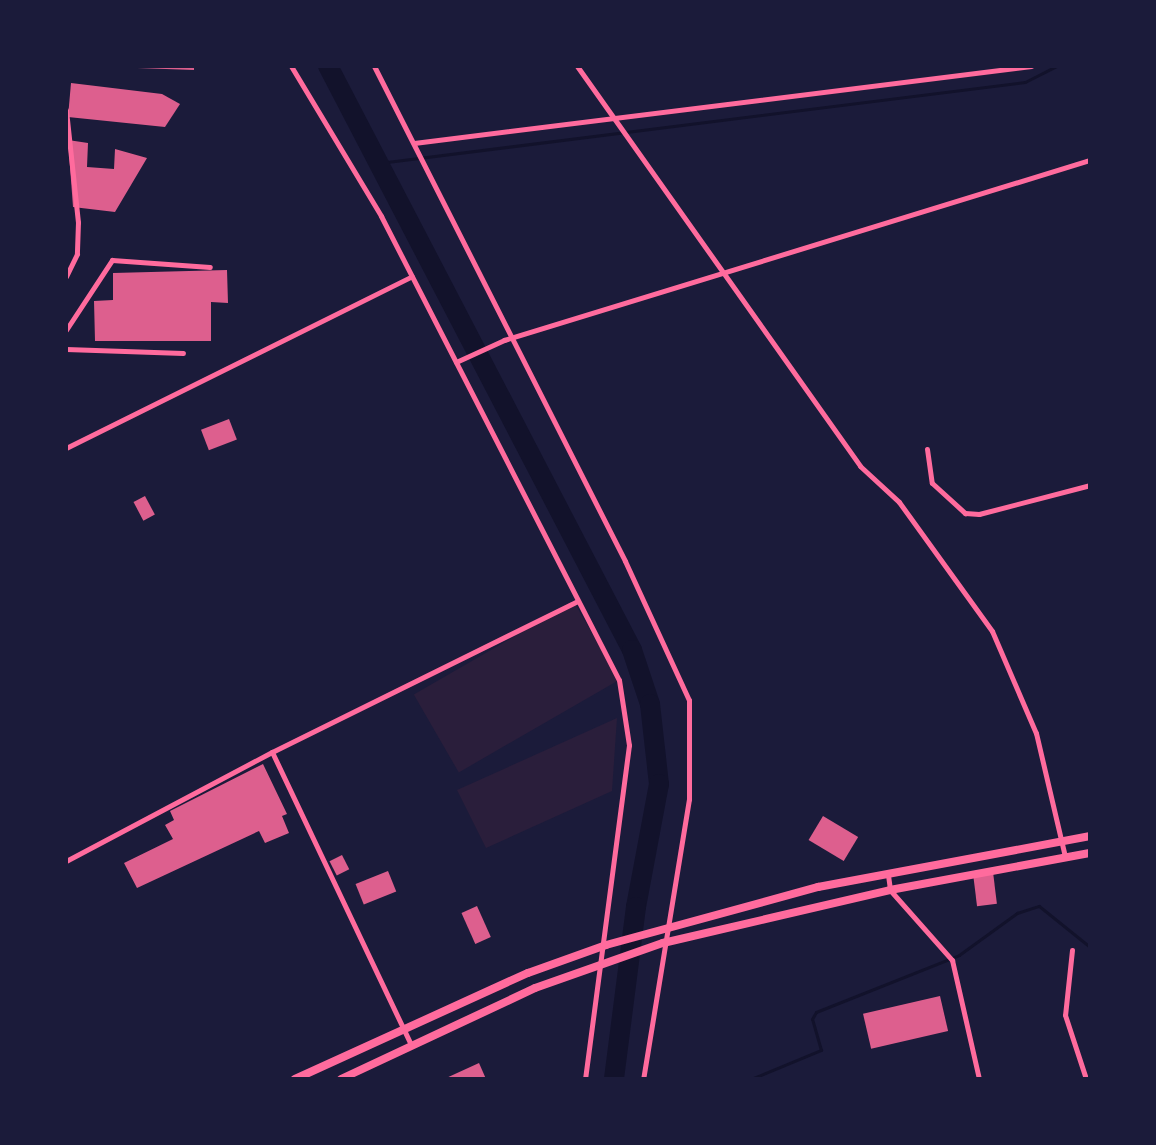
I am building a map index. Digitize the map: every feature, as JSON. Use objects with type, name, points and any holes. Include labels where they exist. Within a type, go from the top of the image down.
[{"type":"main road","points":[[295,1079],[403,1029],[606,945],[665,927],[888,873],[1090,836]]},
{"type":"main road","points":[[341,1079],[411,1045],[604,962],[663,943],[890,890],[1090,853]]},
{"type":"street","points":[[291,66],[412,276],[619,680],[627,710],[629,745],[604,962],[585,1079]]},
{"type":"street","points":[[374,66],[419,149],[507,339],[625,561],[689,700],[689,799],[665,927],[643,1079]]},
{"type":"street","points":[[577,66],[720,273],[860,466],[899,502],[992,631],[1036,733],[1065,857]]},
{"type":"street","points":[[414,143],[1031,66]]},
{"type":"street","points":[[66,110],[78,222],[77,254],[66,277]]},
{"type":"street","points":[[456,362],[507,339],[1090,160]]},
{"type":"street","points":[[66,330],[112,260],[210,267]]},
{"type":"street","points":[[66,448],[412,276]]},
{"type":"street","points":[[66,349],[183,353]]},
{"type":"street","points":[[927,449],[932,483],[965,513],[979,514],[1090,485]]},
{"type":"street","points":[[66,861],[272,752],[578,601]]},
{"type":"street","points":[[272,752],[411,1045]]},
{"type":"street","points":[[888,873],[890,890],[952,960],[979,1079]]},
{"type":"street","points":[[1072,950],[1065,1015],[1086,1079]]},
{"type":"shaded area","points":[[574,602],[619,680],[459,772],[414,694]]},
{"type":"shaded area","points":[[617,718],[612,791],[486,848],[457,790]]},
{"type":"building","points":[[81,66],[194,66],[194,70]]},
{"type":"building","points":[[71,83],[162,94],[180,104],[165,127],[68,117]]},
{"type":"building","points":[[68,140],[88,143],[87,167],[114,169],[115,149],[147,158],[115,212],[73,207]]},
{"type":"building","points":[[227,270],[228,303],[211,302],[211,341],[95,341],[94,301],[113,300],[113,273]]},
{"type":"building","points":[[229,419],[237,440],[209,450],[201,430]]},
{"type":"building","points":[[145,496],[155,515],[143,521],[134,502]]},
{"type":"building","points":[[263,764],[287,814],[282,816],[289,833],[265,843],[259,831],[137,888],[124,863],[173,839],[165,825],[174,820],[170,811]]},
{"type":"building","points":[[823,816],[858,837],[844,861],[809,840]]},
{"type":"building","points":[[342,855],[349,869],[337,876],[330,861]]},
{"type":"building","points":[[388,871],[396,891],[364,905],[356,884]]},
{"type":"building","points":[[993,872],[997,904],[977,906],[973,874]]},
{"type":"building","points":[[477,906],[491,937],[475,944],[461,913]]},
{"type":"building","points":[[940,996],[948,1031],[871,1049],[863,1014]]},
{"type":"building","points":[[479,1063],[486,1079],[444,1079]]},
{"type":"waterway","points":[[328,66],[632,650],[650,704],[659,784],[636,907],[614,1079]]},
{"type":"waterway","points":[[379,163],[1025,82],[1056,66]]},
{"type":"waterway","points":[[751,1079],[821,1050],[812,1019],[816,1012],[959,955],[1017,913],[1039,906],[1090,947]]}]
